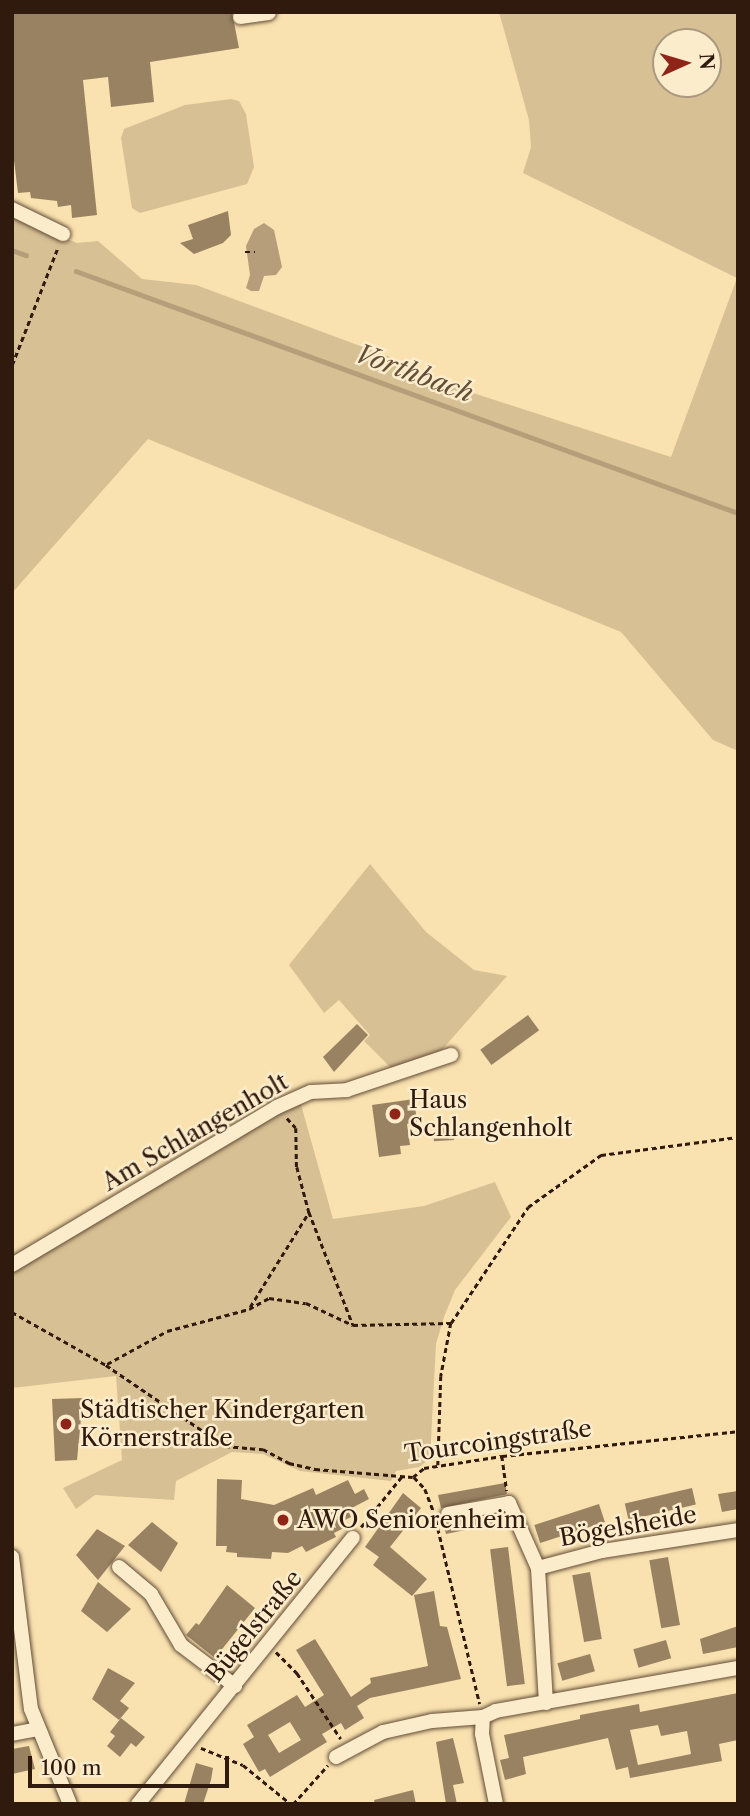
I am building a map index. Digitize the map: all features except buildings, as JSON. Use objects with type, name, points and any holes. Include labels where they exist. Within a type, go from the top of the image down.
[{"type":"street","points":[[240,17],[269,13]]},
{"type":"street","points":[[12,209],[63,234]]},
{"type":"street","name":"Am Schlangenholt","points":[[12,1265],[277,1107],[310,1092],[347,1090],[451,1055]]},
{"type":"street","points":[[448,1514],[509,1503],[538,1569]]},
{"type":"street","name":"Bögelsheide","points":[[547,1703],[538,1569],[602,1551],[738,1530]]},
{"type":"street","name":"Bügelstraße","points":[[138,1804],[353,1538]]},
{"type":"street","points":[[12,1557],[32,1709],[70,1804]]},
{"type":"street","points":[[119,1567],[151,1594],[181,1645],[235,1686]]},
{"type":"street","points":[[342,1754],[383,1732],[432,1721],[483,1717],[496,1710],[738,1668]]},
{"type":"street","points":[[483,1717],[482,1734],[496,1804]]},
{"type":"street","points":[[12,1734],[38,1729]]},
{"type":"path","points":[[12,365],[63,234]]},
{"type":"path","points":[[245,252],[255,252]]},
{"type":"path","points":[[277,1107],[296,1128],[297,1167],[309,1212],[353,1325]]},
{"type":"path","points":[[438,1465],[441,1376],[451,1323],[528,1207],[601,1155],[738,1137]]},
{"type":"path","points":[[248,1309],[309,1212]]},
{"type":"path","points":[[106,1365],[167,1331],[282,1297],[306,1303],[353,1325],[451,1323]]},
{"type":"path","name":"Tourcoingstraße","points":[[12,1312],[106,1365],[225,1446],[263,1449],[289,1463],[315,1469],[413,1477],[424,1468],[438,1465],[738,1431]]},
{"type":"path","points":[[502,1456],[509,1503]]},
{"type":"path","points":[[353,1538],[403,1475]]},
{"type":"path","points":[[413,1477],[432,1505],[483,1717]]},
{"type":"path","points":[[189,1742],[243,1765],[292,1804],[342,1754],[297,1673],[268,1645]]},
{"type":"shaded area","points":[[499,12],[738,12],[738,751],[713,740],[621,632],[148,439],[12,593],[12,216],[77,243],[98,241],[142,279],[196,285],[390,357],[399,369],[671,457],[737,278],[523,173],[531,147],[529,120]]},
{"type":"shaded area","points":[[231,99],[239,101],[246,114],[254,167],[247,184],[140,213],[132,208],[121,138],[124,129],[185,105]]},
{"type":"shaded area","points":[[264,223],[274,230],[282,267],[276,275],[264,276],[259,291],[251,291],[246,288],[250,275],[246,246],[254,229]]},
{"type":"shaded area","points":[[370,864],[426,932],[474,970],[507,976],[439,1053],[391,1068],[364,1041],[370,1035],[339,1000],[324,1013],[289,965]]},
{"type":"shaded area","points":[[300,1101],[333,1219],[424,1206],[495,1182],[511,1217],[455,1290],[444,1317],[436,1344],[430,1459],[419,1467],[396,1471],[391,1481],[300,1471],[263,1454],[232,1452],[176,1481],[174,1500],[95,1495],[76,1509],[63,1488],[122,1460],[116,1376],[12,1388],[12,1268]]},
{"type":"waterway","name":"Vorthbach","points":[[12,250],[26,255]]},
{"type":"waterway","name":"Vorthbach","points":[[76,271],[738,513]]},
{"type":"place","name":"Haus Schlangenholt","points":[[395,1114]]},
{"type":"place","name":"Städtischer Kindergarten Körnerstraße","points":[[66,1424]]},
{"type":"place","name":"AWO Seniorenheim","points":[[283,1520]]}]
